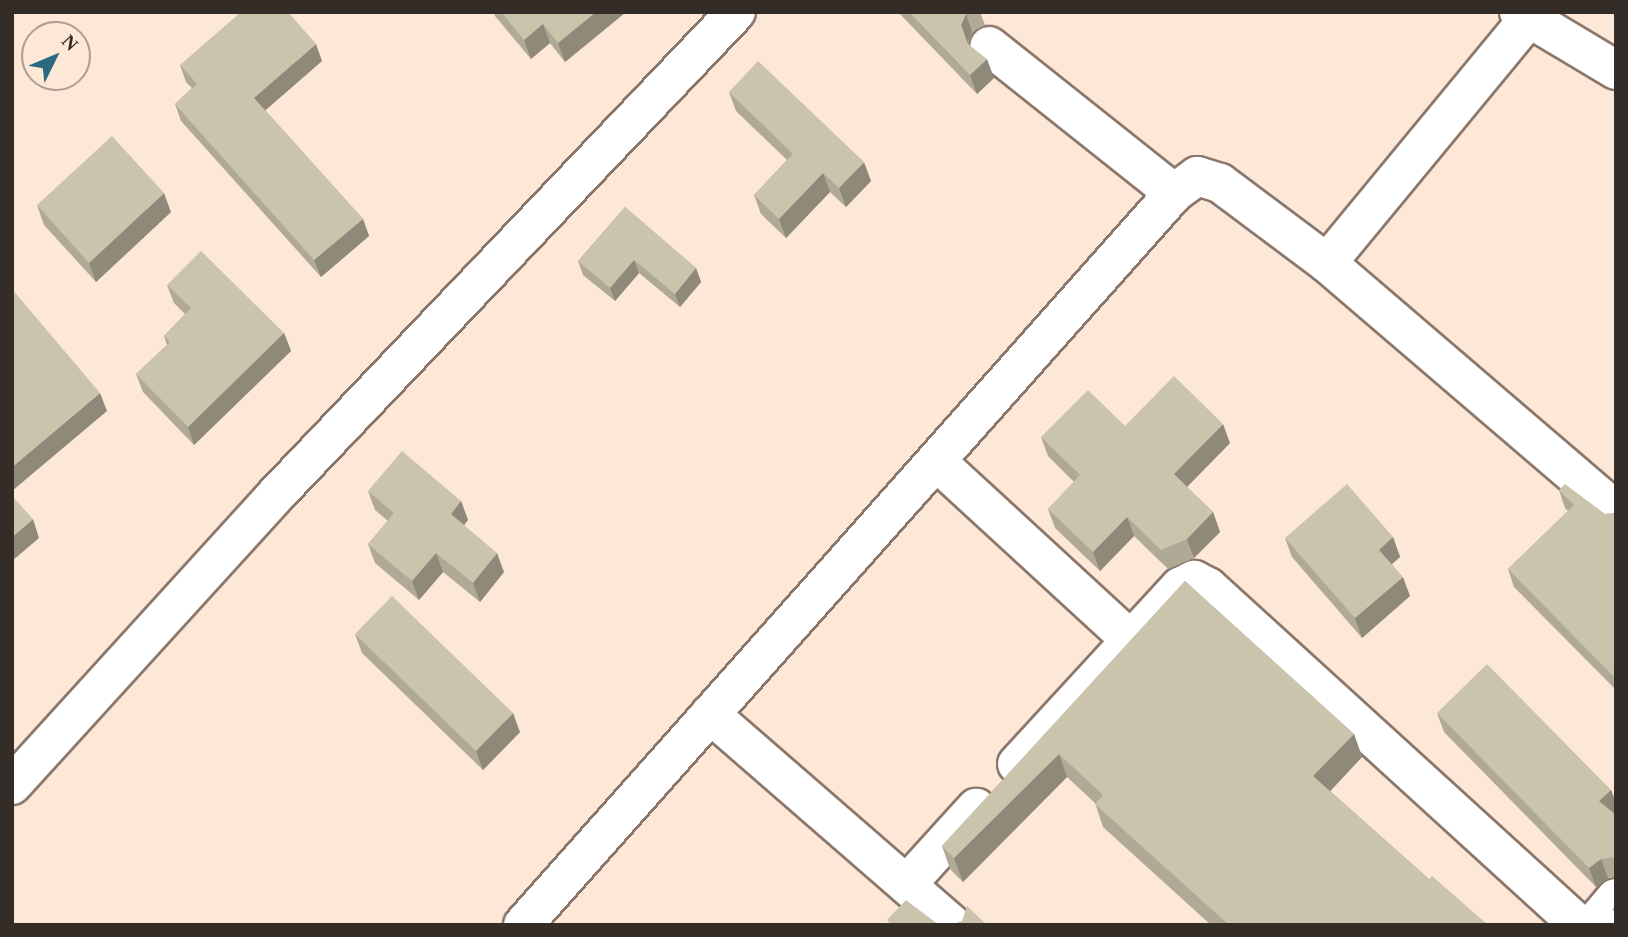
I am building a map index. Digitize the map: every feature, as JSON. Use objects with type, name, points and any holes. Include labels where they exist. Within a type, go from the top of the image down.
[{"type":"street","points":[[12,785],[273,499],[736,12]]},
{"type":"street","points":[[1327,263],[1524,15],[1616,70]]},
{"type":"street","points":[[989,46],[1174,193]]},
{"type":"street","points":[[523,925],[1174,193],[1197,176],[1220,183],[1327,263],[1616,511]]},
{"type":"street","points":[[936,461],[1131,640]]},
{"type":"street","points":[[907,884],[1181,587],[1194,580],[1208,587],[1579,925]]},
{"type":"street","points":[[710,714],[953,925]]},
{"type":"street","points":[[1593,925],[1616,898]]},
{"type":"building","points":[[241,12],[288,12],[316,44],[254,98],[363,219],[314,260],[175,104],[197,84],[180,65]]},
{"type":"building","points":[[501,12],[596,12],[558,43],[543,24],[524,40]]},
{"type":"building","points":[[909,12],[968,12],[961,25],[968,44],[987,59],[970,75]]},
{"type":"building","points":[[758,61],[864,162],[839,188],[823,173],[779,219],[754,195],[793,154],[729,92]]},
{"type":"building","points":[[112,136],[164,193],[89,263],[37,205]]},
{"type":"building","points":[[625,207],[696,268],[675,294],[634,260],[610,288],[578,261]]},
{"type":"building","points":[[201,251],[284,333],[188,427],[136,374],[170,342],[164,336],[191,308],[167,285]]},
{"type":"building","points":[[12,289],[100,393],[12,467]]},
{"type":"building","points":[[1174,376],[1223,424],[1174,474],[1213,512],[1187,539],[1161,550],[1127,517],[1093,552],[1048,509],[1080,475],[1041,437],[1088,390],[1125,426]]},
{"type":"building","points":[[402,451],[461,501],[451,514],[497,553],[473,583],[436,553],[412,581],[368,544],[394,513],[368,491]]},
{"type":"building","points":[[1347,484],[1393,537],[1379,550],[1403,577],[1355,618],[1285,538]]},
{"type":"building","points":[[1565,484],[1605,514],[1616,513],[1616,679],[1508,569],[1574,505],[1559,490]]},
{"type":"building","points":[[12,496],[33,519],[12,537]]},
{"type":"building","points":[[1185,581],[1354,734],[1313,776],[1429,879],[1432,876],[1488,925],[1229,925],[1095,804],[1103,795],[1059,754],[954,858],[942,846]]},
{"type":"building","points":[[392,596],[513,713],[476,751],[355,634]]},
{"type":"building","points":[[1487,664],[1611,790],[1599,801],[1616,815],[1616,860],[1612,857],[1601,859],[1589,868],[1437,713]]},
{"type":"building","points":[[906,900],[939,925],[891,925],[887,920]]},
{"type":"building","points":[[967,906],[987,925],[950,925],[962,921]]}]
